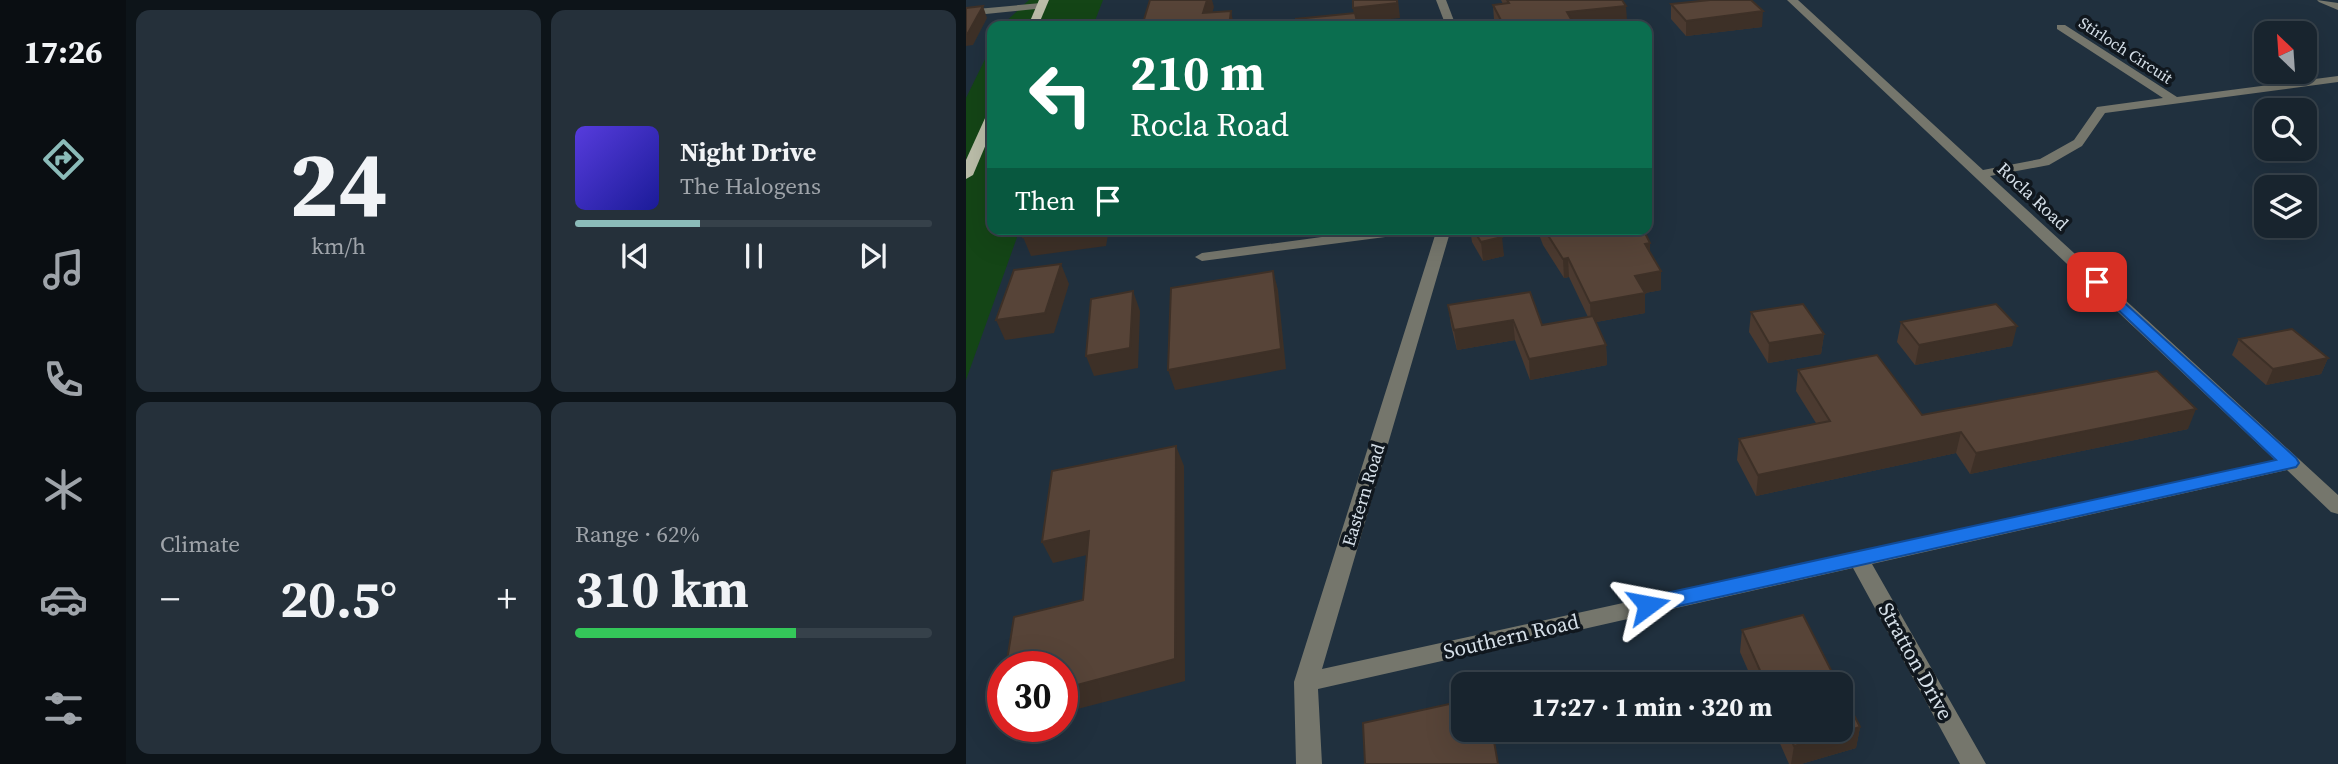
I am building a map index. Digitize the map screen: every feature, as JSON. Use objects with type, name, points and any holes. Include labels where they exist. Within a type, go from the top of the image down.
[{"type":"main road","points":[[1034,21],[1043,3]]},
{"type":"main road","points":[[966,175],[987,127]]},
{"type":"street","points":[[1441,0],[1449,21]]},
{"type":"street","name":"Rocla Road","points":[[1792,0],[2338,507]]},
{"type":"street","points":[[2322,0],[2338,7]]},
{"type":"street","points":[[966,13],[1043,3]]},
{"type":"street","name":"Stirloch Circuit","points":[[2061,27],[2174,100]]},
{"type":"street","name":"Stirloch Circuit","points":[[1982,174],[2044,162],[2078,143],[2101,110],[2338,79]]},
{"type":"street","points":[[1202,257],[1370,235]]},
{"type":"street","name":"Eastern Road","points":[[1309,764],[1306,682],[1442,235]]},
{"type":"street","name":"Southern Road","points":[[1306,682],[2290,463]]},
{"type":"street","name":"Stratton Drive","points":[[1858,558],[1973,764]]},
{"type":"green space","points":[[1029,0],[1103,0],[1095,21],[1006,21]]},
{"type":"green space","points":[[987,55],[987,235],[1018,235],[966,380],[966,98]]},
{"type":"building","points":[[1150,0],[1207,0],[1203,13],[1231,11],[1230,21],[1144,21]]},
{"type":"building","points":[[1353,0],[1397,0],[1397,3],[1353,8]]},
{"type":"building","points":[[1507,0],[1622,0],[1626,6],[1567,12],[1572,21],[1501,21],[1493,5],[1509,3]]},
{"type":"building","points":[[1751,0],[1763,11],[1686,21],[1671,4]]},
{"type":"building","points":[[983,6],[968,33],[966,34],[966,8]]},
{"type":"building","points":[[1355,13],[1357,21],[1296,21]]},
{"type":"building","points":[[1477,235],[1502,237],[1481,242]]},
{"type":"building","points":[[1548,235],[1646,235],[1650,243],[1645,244],[1661,271],[1635,276],[1645,293],[1590,303],[1568,258],[1563,259]]},
{"type":"building","points":[[1061,264],[1045,313],[996,320],[1014,270]]},
{"type":"building","points":[[1273,271],[1281,349],[1168,370],[1171,288]]},
{"type":"building","points":[[1133,291],[1130,348],[1086,356],[1091,299]]},
{"type":"building","points":[[1530,292],[1542,325],[1593,316],[1606,345],[1529,359],[1513,320],[1454,330],[1448,305]]},
{"type":"building","points":[[1803,304],[1824,334],[1769,343],[1751,312]]},
{"type":"building","points":[[1996,304],[2017,326],[1919,345],[1901,322]]},
{"type":"building","points":[[2292,329],[2328,358],[2273,369],[2239,339]]},
{"type":"building","points":[[1877,355],[1922,415],[2157,371],[2196,409],[1976,453],[1961,432],[1758,475],[1739,439],[1830,421],[1798,370]]},
{"type":"building","points":[[1176,446],[1175,659],[1078,685],[1078,651],[1009,651],[1014,617],[1083,600],[1089,531],[1042,542],[1052,471]]},
{"type":"building","points":[[1803,615],[1832,672],[1761,672],[1742,630]]},
{"type":"building","points":[[1451,704],[1451,742],[1494,742],[1498,764],[1365,764],[1363,723]]},
{"type":"building","points":[[1853,713],[1860,727],[1853,729]]},
{"type":"building","points":[[1792,742],[1808,742],[1794,746]]},
{"type":"route","points":[[1648,605],[2290,463],[2097,282]]}]
